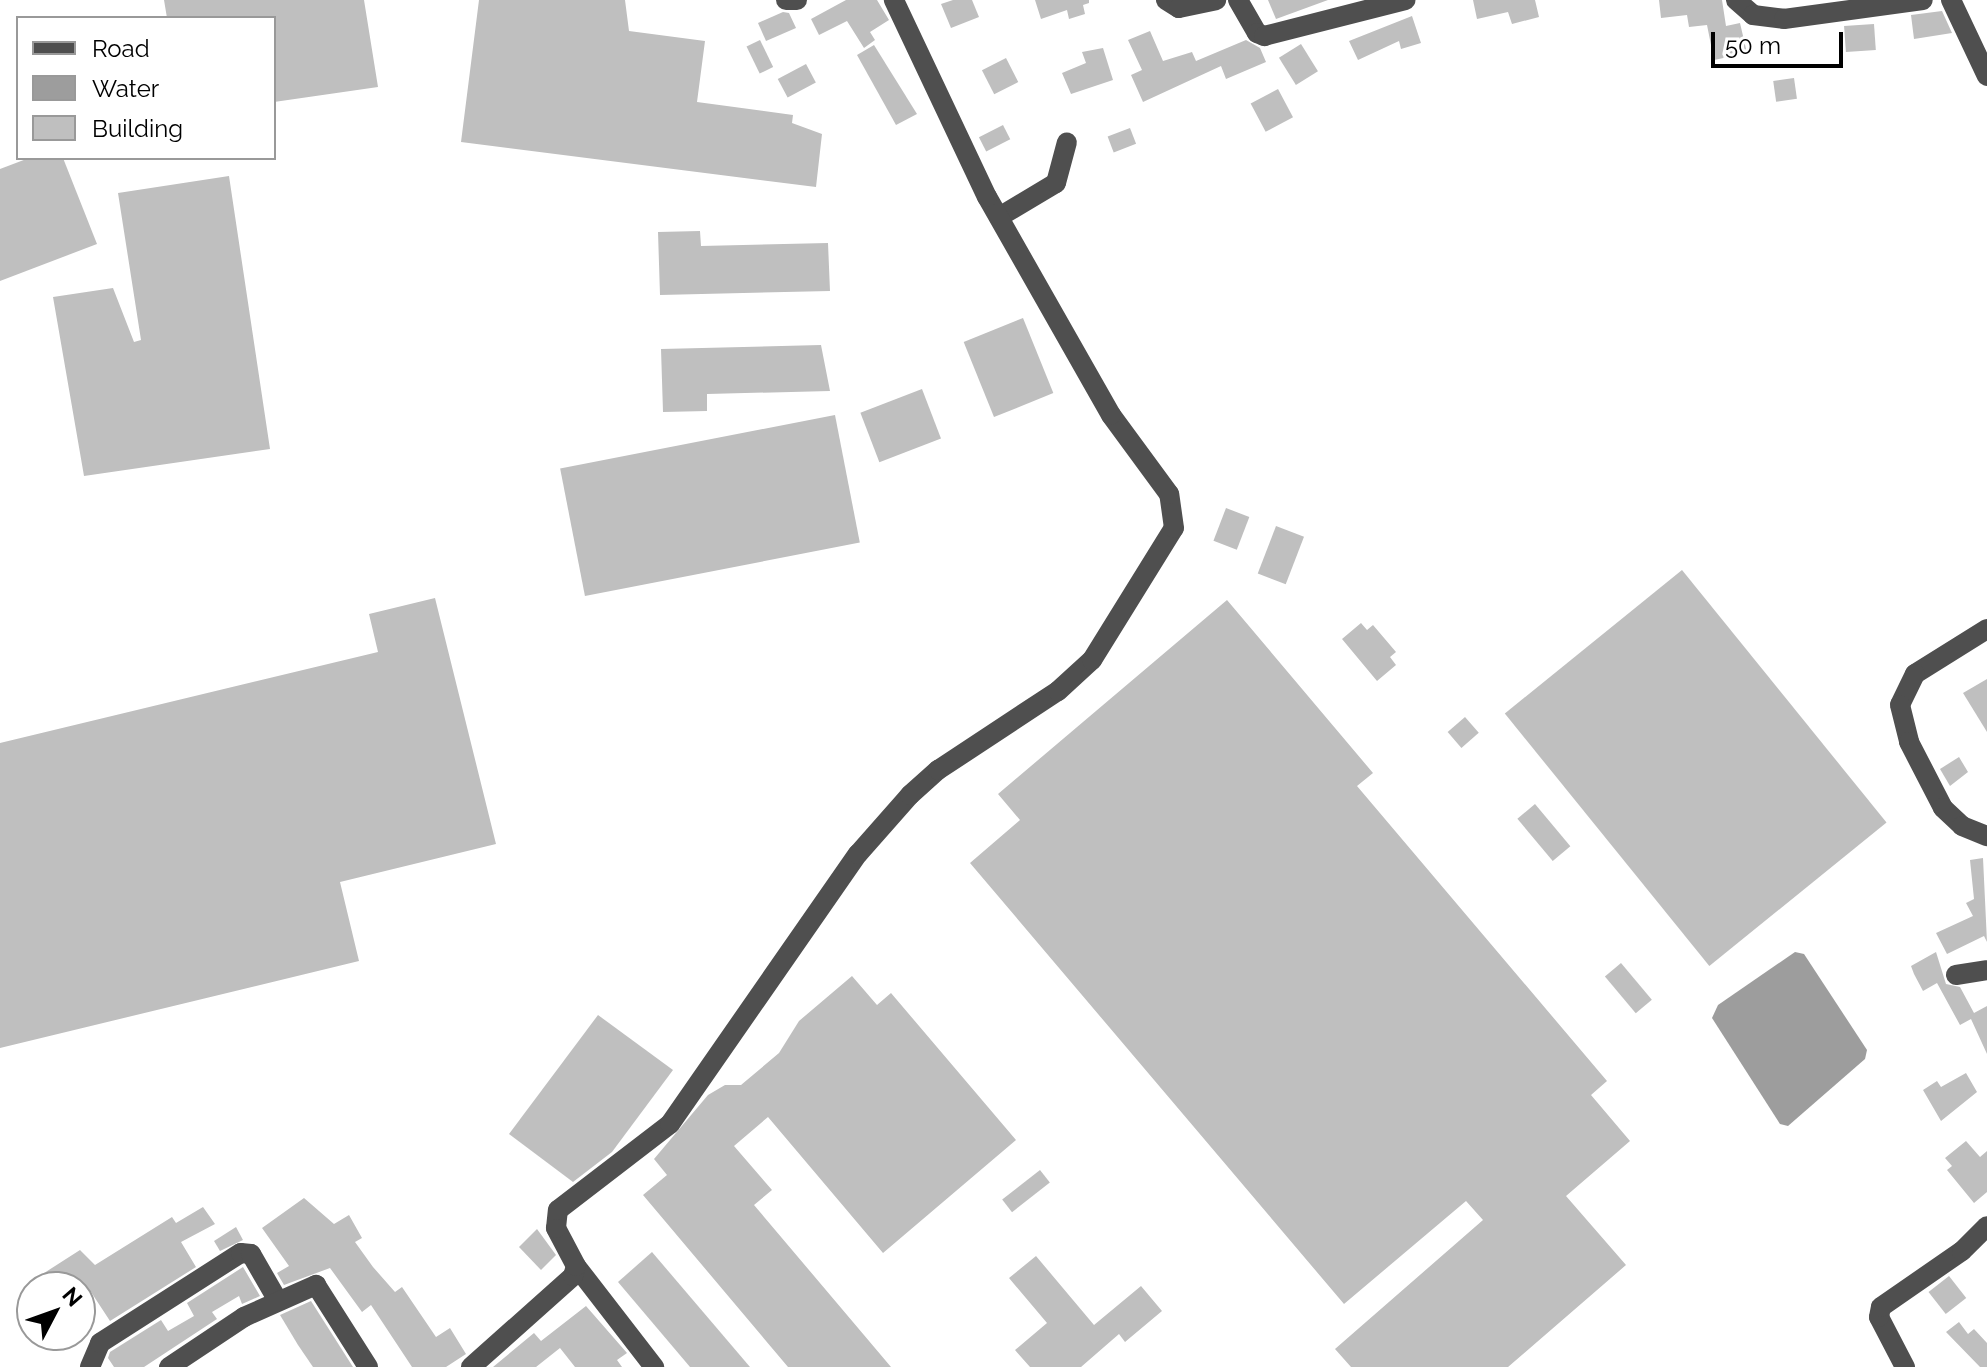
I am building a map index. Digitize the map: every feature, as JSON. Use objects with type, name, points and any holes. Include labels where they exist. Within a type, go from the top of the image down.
[{"type":"street","points":[[786,0],[797,0]]},
{"type":"street","points":[[654,1367],[576,1266],[556,1228],[558,1210],[662,1134],[681,1111],[748,1006],[867,842],[901,804],[938,770],[1058,691],[1092,660],[1174,528],[1169,494],[1111,415],[999,217],[962,150],[894,0]]},
{"type":"street","points":[[1166,0],[1179,8],[1216,0]]},
{"type":"street","points":[[1238,0],[1257,33],[1264,36],[1405,0]]},
{"type":"street","points":[[1736,0],[1753,15],[1784,19],[1923,0]]},
{"type":"street","points":[[1951,0],[1987,76]]},
{"type":"street","points":[[999,217],[1056,183],[1067,142]]},
{"type":"street","points":[[1987,629],[1915,674],[1900,705],[1909,742],[1943,808],[1962,826],[1987,836]]},
{"type":"street","points":[[1956,975],[1987,970]]},
{"type":"street","points":[[1905,1367],[1879,1317],[1881,1307],[1962,1251],[1987,1226]]},
{"type":"street","points":[[90,1367],[100,1343],[241,1253],[251,1254],[278,1301]]},
{"type":"street","points":[[471,1367],[568,1283],[576,1266]]},
{"type":"street","points":[[169,1367],[278,1301],[318,1287],[368,1367]]},
{"type":"water","points":[[1795,952],[1804,954],[1867,1050],[1865,1059],[1788,1126],[1780,1124],[1712,1018],[1718,1005]]},
{"type":"building","points":[[164,0],[364,0],[378,87],[276,102],[276,16],[167,16]]},
{"type":"building","points":[[479,0],[625,0],[629,31],[705,41],[697,102],[793,115],[792,123],[822,134],[816,187],[461,142]]},
{"type":"building","points":[[846,0],[877,0],[889,20],[870,32],[875,40],[864,48],[847,21],[819,35],[811,19]]},
{"type":"building","points":[[953,0],[972,0],[979,17],[951,28],[941,4]]},
{"type":"building","points":[[1035,0],[1089,0],[1089,3],[1083,5],[1085,14],[1069,19],[1067,10],[1041,19]]},
{"type":"building","points":[[1268,0],[1328,0],[1276,19]]},
{"type":"building","points":[[1473,0],[1535,0],[1539,17],[1512,24],[1508,12],[1477,19]]},
{"type":"building","points":[[1659,0],[1722,0],[1726,26],[1740,23],[1747,53],[1714,60],[1707,25],[1689,27],[1687,15],[1661,18]]},
{"type":"building","points":[[1942,11],[1952,33],[1914,39],[1911,15]]},
{"type":"building","points":[[783,12],[789,13],[796,28],[766,41],[758,23]]},
{"type":"building","points":[[1412,16],[1421,43],[1401,49],[1399,41],[1358,60],[1349,41]]},
{"type":"building","points":[[1874,24],[1876,50],[1846,52],[1844,26]]},
{"type":"building","points":[[1150,31],[1163,61],[1192,52],[1196,61],[1246,40],[1260,48],[1266,62],[1226,79],[1221,66],[1143,102],[1131,75],[1142,70],[1128,40]]},
{"type":"building","points":[[760,40],[773,67],[760,74],[747,47]]},
{"type":"building","points":[[1301,44],[1318,71],[1296,85],[1279,58]]},
{"type":"building","points":[[874,45],[917,114],[896,125],[857,55]]},
{"type":"building","points":[[1103,48],[1113,80],[1071,94],[1062,73],[1086,63],[1082,52]]},
{"type":"building","points":[[1006,58],[1018,82],[994,94],[982,70]]},
{"type":"building","points":[[806,64],[816,83],[788,98],[778,79]]},
{"type":"building","points":[[1794,78],[1797,99],[1776,102],[1773,81]]},
{"type":"building","points":[[1278,89],[1293,117],[1266,132],[1251,104]]},
{"type":"building","points":[[1003,125],[1010,139],[986,152],[979,137]]},
{"type":"building","points":[[1130,128],[1136,144],[1114,152],[1108,137]]},
{"type":"building","points":[[24,160],[64,160],[97,244],[0,281],[0,169]]},
{"type":"building","points":[[229,176],[270,449],[84,476],[53,297],[113,288],[134,342],[141,340],[118,193]]},
{"type":"building","points":[[700,231],[701,246],[828,243],[830,291],[660,295],[658,232]]},
{"type":"building","points":[[1023,318],[1053,393],[994,417],[964,342]]},
{"type":"building","points":[[821,345],[830,391],[707,394],[707,411],[663,412],[661,349]]},
{"type":"building","points":[[922,389],[941,438],[879,462],[860,413]]},
{"type":"building","points":[[835,415],[860,543],[585,596],[560,468]]},
{"type":"building","points":[[1226,508],[1249,517],[1237,550],[1213,541]]},
{"type":"building","points":[[1276,526],[1304,537],[1286,584],[1258,574]]},
{"type":"building","points":[[1682,570],[1887,823],[1709,966],[1505,713]]},
{"type":"building","points":[[435,598],[496,844],[340,882],[359,961],[0,1048],[0,743],[378,652],[369,614]]},
{"type":"building","points":[[1227,600],[1373,773],[1357,786],[1607,1081],[1591,1095],[1630,1141],[1566,1196],[1626,1265],[1508,1367],[1351,1367],[1335,1349],[1483,1220],[1466,1201],[1344,1304],[970,863],[1020,820],[998,794]]},
{"type":"building","points":[[1361,623],[1367,630],[1373,625],[1396,652],[1390,657],[1396,665],[1377,681],[1342,639]]},
{"type":"building","points":[[1987,679],[1987,732],[1963,693]]},
{"type":"building","points":[[1465,717],[1479,733],[1461,748],[1448,732]]},
{"type":"building","points":[[1959,757],[1968,772],[1950,786],[1940,769]]},
{"type":"building","points":[[1535,804],[1570,846],[1553,861],[1517,819]]},
{"type":"building","points":[[1983,858],[1987,942],[1984,936],[1947,954],[1936,933],[1973,916],[1966,903],[1974,899],[1970,860]]},
{"type":"building","points":[[1936,952],[1946,984],[1960,987],[1974,1013],[1987,1006],[1987,1054],[1971,1019],[1960,1025],[1937,983],[1923,991],[1914,974],[1911,966]]},
{"type":"building","points":[[1621,963],[1652,1000],[1636,1013],[1605,976]]},
{"type":"building","points":[[852,976],[877,1005],[891,993],[1016,1140],[883,1253],[768,1117],[734,1146],[772,1190],[754,1205],[891,1367],[788,1367],[643,1195],[667,1175],[654,1159],[708,1095],[725,1085],[741,1085],[779,1053],[799,1021]]},
{"type":"building","points":[[598,1015],[673,1070],[612,1152],[573,1182],[509,1134]]},
{"type":"building","points":[[1966,1073],[1977,1092],[1941,1121],[1923,1090],[1937,1081],[1941,1087]]},
{"type":"building","points":[[1966,1141],[1980,1157],[1987,1151],[1987,1192],[1974,1203],[1947,1170],[1952,1166],[1945,1158]]},
{"type":"building","points":[[1040,1170],[1050,1183],[1012,1212],[1002,1200]]},
{"type":"building","points":[[304,1198],[334,1224],[349,1215],[362,1238],[355,1242],[373,1267],[395,1292],[402,1287],[436,1337],[450,1328],[466,1354],[446,1367],[412,1367],[371,1305],[362,1312],[330,1268],[284,1285],[277,1273],[289,1266],[262,1228]]},
{"type":"building","points":[[203,1207],[215,1224],[181,1242],[196,1267],[110,1321],[96,1300],[96,1271],[47,1271],[80,1250],[95,1265],[172,1217],[176,1223]]},
{"type":"building","points":[[236,1227],[243,1240],[220,1251],[214,1241]]},
{"type":"building","points":[[537,1229],[556,1255],[541,1270],[519,1247]]},
{"type":"building","points":[[652,1252],[750,1367],[690,1367],[618,1282]]},
{"type":"building","points":[[1036,1256],[1094,1325],[1141,1286],[1162,1311],[1125,1342],[1119,1334],[1081,1367],[1030,1367],[1015,1350],[1047,1323],[1009,1278]]},
{"type":"building","points":[[243,1267],[260,1296],[242,1304],[239,1296],[212,1312],[217,1319],[144,1367],[114,1367],[108,1358],[110,1352],[161,1320],[168,1331],[194,1316],[187,1303]]},
{"type":"building","points":[[1949,1276],[1966,1298],[1946,1314],[1929,1292]]},
{"type":"building","points":[[311,1301],[353,1367],[313,1367],[298,1345],[280,1315]]},
{"type":"building","points":[[586,1306],[627,1353],[617,1360],[622,1367],[575,1367],[560,1348],[536,1367],[493,1367],[534,1333],[541,1341]]},
{"type":"building","points":[[1959,1322],[1968,1334],[1974,1329],[1987,1343],[1987,1367],[1980,1367],[1946,1332]]}]
